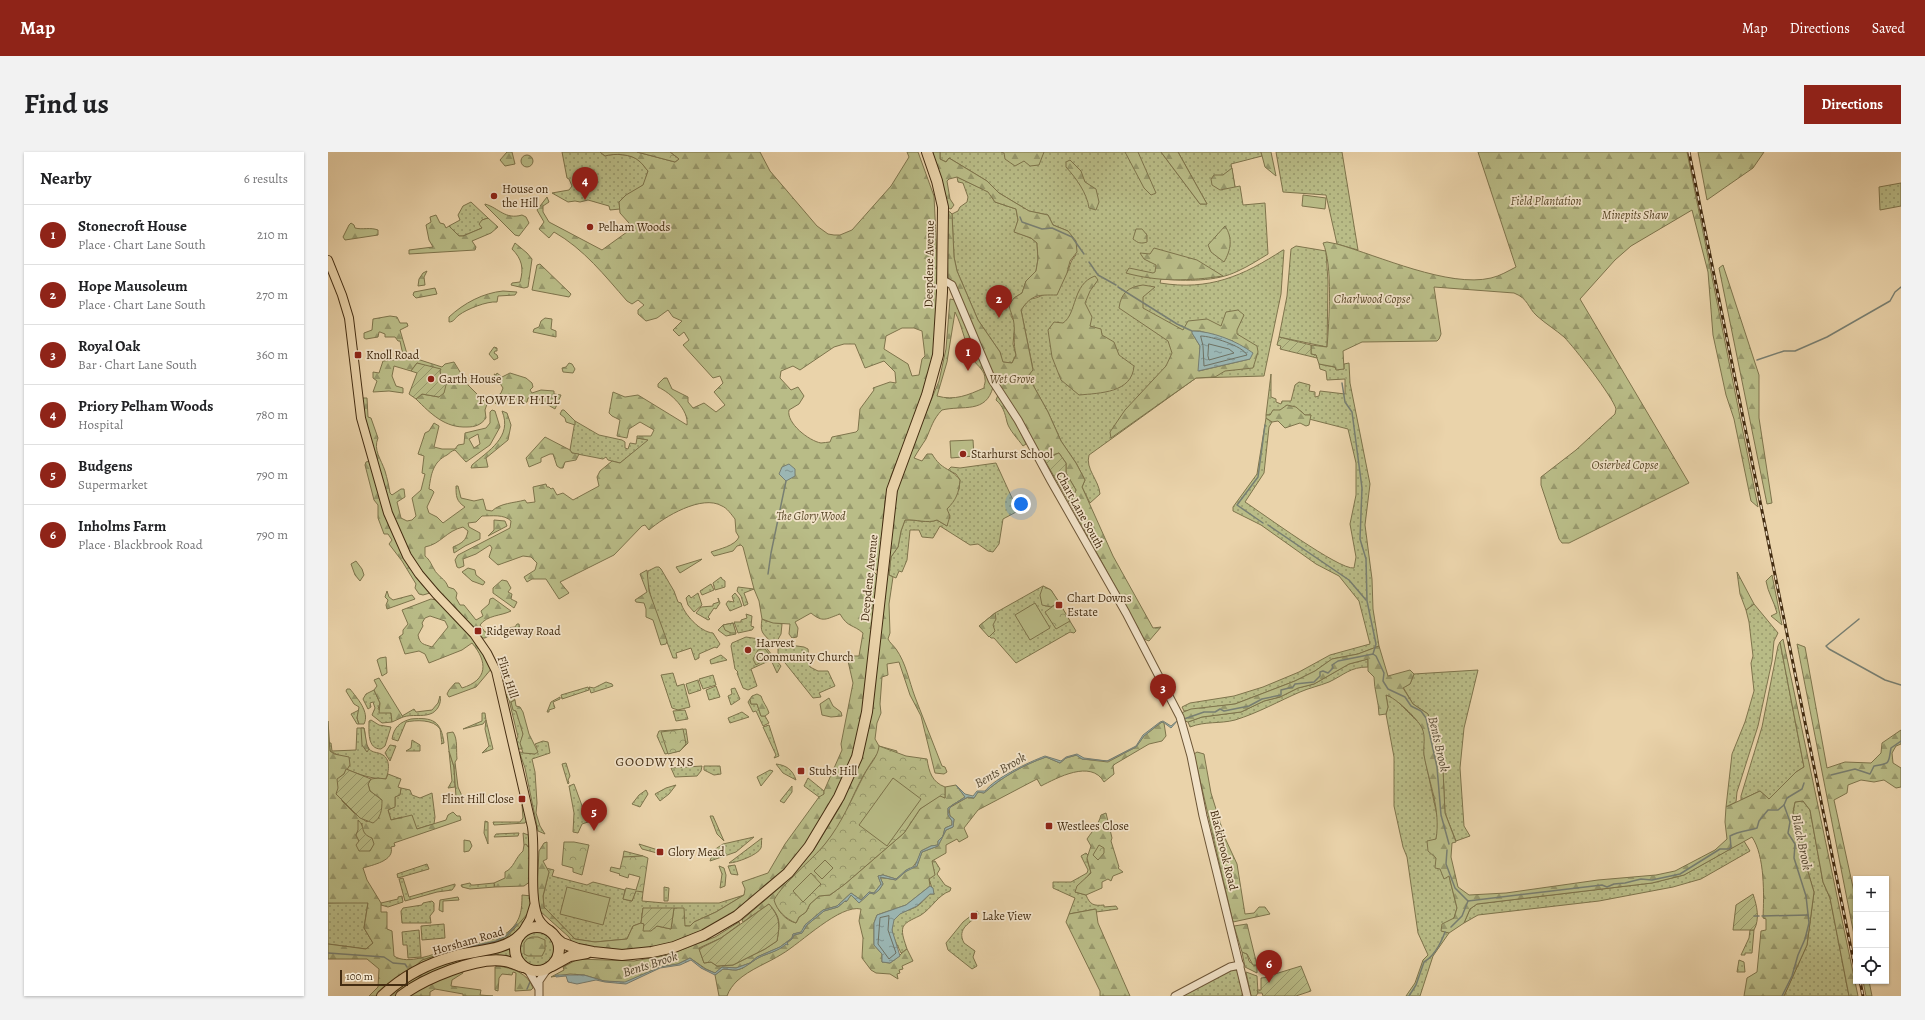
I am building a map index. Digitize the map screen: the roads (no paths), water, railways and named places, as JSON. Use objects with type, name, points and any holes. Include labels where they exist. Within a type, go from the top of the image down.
[{"type":"highway","name":"Deepdene Avenue","points":[[554,936],[570,947],[593,952],[622,955],[652,952],[674,947],[704,935],[727,922],[751,905],[788,873],[810,847],[839,797],[857,757],[867,712],[892,490],[927,395],[938,355],[942,292],[943,207],[937,181],[927,152]]},
{"type":"highway","points":[[539,928],[554,936],[559,952],[555,962],[549,968],[538,972],[525,968],[516,956],[515,949],[520,935],[527,930],[539,928]]},
{"type":"highway","name":"Horsham Road","points":[[382,996],[404,979],[427,966],[455,956],[505,945],[514,941],[520,935]]},
{"type":"highway","name":"Deepdene Avenue","points":[[549,968],[570,956],[593,952]]},
{"type":"highway","name":"Horsham Road","points":[[401,996],[422,982],[466,966],[499,960],[525,968]]},
{"type":"main road","name":"Flint Hill","points":[[328,260],[342,295],[349,318],[361,418],[388,513],[408,556],[436,594],[474,634],[487,653],[496,671],[532,827],[534,904],[530,920],[520,935]]},
{"type":"main road","name":"Flint Hill","points":[[534,904],[539,919],[554,936]]},
{"type":"street","name":"Chart Lane South","points":[[942,280],[952,285],[992,380],[1018,420],[1126,613],[1176,710]]},
{"type":"street","points":[[942,292],[951,293],[958,299]]},
{"type":"street","name":"Blackbrook Road","points":[[1176,710],[1188,741],[1203,816],[1247,996]]},
{"type":"street","points":[[1175,996],[1230,967],[1240,965]]},
{"type":"street","points":[[525,968],[538,987]]},
{"type":"street","points":[[539,996],[538,987],[541,976],[549,968]]},
{"type":"water","points":[[1192,331],[1200,331],[1216,335],[1240,344],[1253,353],[1250,359],[1198,371],[1200,346]]},
{"type":"water","points":[[789,464],[795,469],[795,476],[786,481],[779,474],[782,467]]},
{"type":"water","points":[[1178,720],[1171,728],[1163,722],[1160,723],[1144,736],[1136,747],[1107,761],[1136,746],[1143,735],[1160,722],[1163,721],[1171,726]]},
{"type":"water","points":[[1077,754],[1084,758],[1106,761],[1082,759],[1076,755],[1066,758],[1060,763],[1046,757],[1013,772],[984,793],[978,792],[974,798],[968,797],[955,804],[965,797],[956,785],[965,794],[973,796],[977,791],[985,791],[996,781],[1013,771],[1045,756],[1061,761],[1066,757]]},
{"type":"water","points":[[948,811],[950,816],[954,819],[953,827],[946,830],[943,836],[945,828],[952,825]]},
{"type":"water","points":[[943,836],[938,846],[922,852],[917,866],[905,872],[896,880],[880,877],[883,884],[874,894],[870,893],[859,903],[851,895],[847,901],[838,907],[824,911],[807,925],[802,933],[794,935],[792,939],[787,942],[788,945],[786,944],[780,949],[758,958],[745,967],[736,970],[723,969],[715,975],[701,968],[691,960],[680,965],[660,968],[626,984],[596,980],[577,984],[568,982],[566,976],[556,977],[555,975],[584,975],[604,981],[625,982],[660,967],[678,964],[690,958],[705,969],[715,973],[722,967],[736,968],[750,963],[757,957],[780,947],[792,938],[793,934],[801,932],[805,925],[823,910],[837,906],[851,893],[861,900],[869,892],[874,893],[881,884],[878,876],[883,875],[896,879],[906,870],[915,866],[921,851],[931,846],[938,845],[938,841]]},
{"type":"water","points":[[930,886],[933,888],[934,894],[930,894],[917,906],[900,914],[894,920],[892,930],[900,956],[890,963],[882,962],[882,954],[874,945],[874,923],[877,915],[906,905]]},
{"type":"waterway","points":[[1020,217],[1022,222],[1042,229],[1052,228],[1072,237],[1084,254]]},
{"type":"waterway","points":[[1089,262],[1098,275],[1116,285]]},
{"type":"waterway","points":[[1118,287],[1177,324],[1192,331]]},
{"type":"waterway","points":[[1757,360],[1784,351],[1795,351],[1827,337],[1890,301],[1895,292],[1901,287]]},
{"type":"waterway","points":[[1342,383],[1345,402],[1352,412],[1362,488],[1360,539],[1366,559],[1367,601],[1376,644],[1373,654]]},
{"type":"waterway","points":[[1263,523],[1237,505],[1258,477],[1265,425]]},
{"type":"waterway","points":[[768,574],[786,481]]},
{"type":"waterway","points":[[1268,525],[1349,580],[1366,600]]},
{"type":"waterway","points":[[1859,619],[1826,646],[1885,680],[1901,685]]},
{"type":"waterway","name":"Bents Brook","points":[[1184,719],[1204,712],[1215,712],[1220,709],[1224,711],[1249,706],[1262,699],[1281,695],[1281,690],[1293,687],[1295,684],[1314,682],[1320,676],[1320,672],[1323,671],[1328,673],[1333,668],[1332,665],[1338,661],[1373,654],[1376,656],[1384,673],[1383,681],[1388,689],[1405,697],[1411,706],[1421,711],[1426,718],[1437,767],[1441,815],[1449,844]]},
{"type":"waterway","points":[[1831,775],[1855,769],[1870,774],[1874,766],[1888,762],[1891,748],[1901,741]]},
{"type":"waterway","points":[[1451,927],[1462,916],[1468,901],[1602,885],[1607,887],[1614,884],[1641,879],[1652,880],[1680,874],[1720,849],[1729,849],[1731,847],[1730,836],[1757,828],[1759,821],[1768,810],[1778,810],[1784,805],[1787,798],[1802,789],[1804,783]]},
{"type":"waterway","name":"Black Brook","points":[[1782,996],[1792,976],[1809,923],[1806,896],[1794,858],[1795,844],[1788,833],[1790,822],[1784,805]]},
{"type":"waterway","name":"Bents Brook","points":[[1447,850],[1446,864],[1455,888],[1468,901]]},
{"type":"waterway","points":[[1762,916],[1808,915]]},
{"type":"waterway","points":[[1754,916],[1759,916]]},
{"type":"waterway","points":[[497,940],[506,936],[517,924]]},
{"type":"waterway","points":[[1409,996],[1416,985],[1424,962],[1437,949],[1445,932]]},
{"type":"waterway","points":[[468,947],[497,941]]},
{"type":"waterway","points":[[328,953],[384,957],[393,963],[405,964],[407,967]]},
{"type":"waterway","name":"Bents Brook","points":[[527,989],[530,982]]},
{"type":"railway","points":[[1689,152],[1853,958]]},
{"type":"railway","points":[[1861,984],[1863,996]]},
{"type":"place","name":"House on the Hill","points":[[494,196]]},
{"type":"place","name":"Priory Pelham Woods","points":[[585,200]]},
{"type":"place","name":"Pelham Woods","points":[[590,227]]},
{"type":"place","name":"Hope Mausoleum","points":[[999,318]]},
{"type":"place","name":"Knoll Road","points":[[358,355]]},
{"type":"place","name":"Stonecroft House","points":[[968,371]]},
{"type":"place","name":"Garth House","points":[[431,379]]},
{"type":"place","name":"Starhurst School","points":[[963,454]]},
{"type":"place","name":"Chart Downs Estate","points":[[1059,605]]},
{"type":"place","name":"Ridgeway Road","points":[[478,631]]},
{"type":"place","name":"Harvest Community Church","points":[[748,650]]},
{"type":"place","name":"Royal Oak","points":[[1163,707]]},
{"type":"place","name":"Stubs Hill","points":[[801,771]]},
{"type":"place","name":"Flint Hill Close","points":[[522,799]]},
{"type":"place","name":"Westlees Close","points":[[1049,826]]},
{"type":"place","name":"Budgens","points":[[594,831]]},
{"type":"place","name":"Glory Mead","points":[[660,852]]},
{"type":"place","name":"Lake View","points":[[974,916]]},
{"type":"place","name":"Inholms Farm","points":[[1269,983]]},
{"type":"district","name":"TOWER HILL","points":[[519,399]]},
{"type":"district","name":"GOODWYNS","points":[[655,761]]},
{"type":"park label","name":"Field Plantation","points":[[1546,201]]},
{"type":"park label","name":"Minepits Shaw","points":[[1635,215]]},
{"type":"park label","name":"Charlwood Copse","points":[[1372,299]]},
{"type":"park label","name":"Wet Grove","points":[[1012,379]]},
{"type":"park label","name":"Osierbed Copse","points":[[1625,465]]},
{"type":"park label","name":"The Glory Wood","points":[[811,516]]}]
